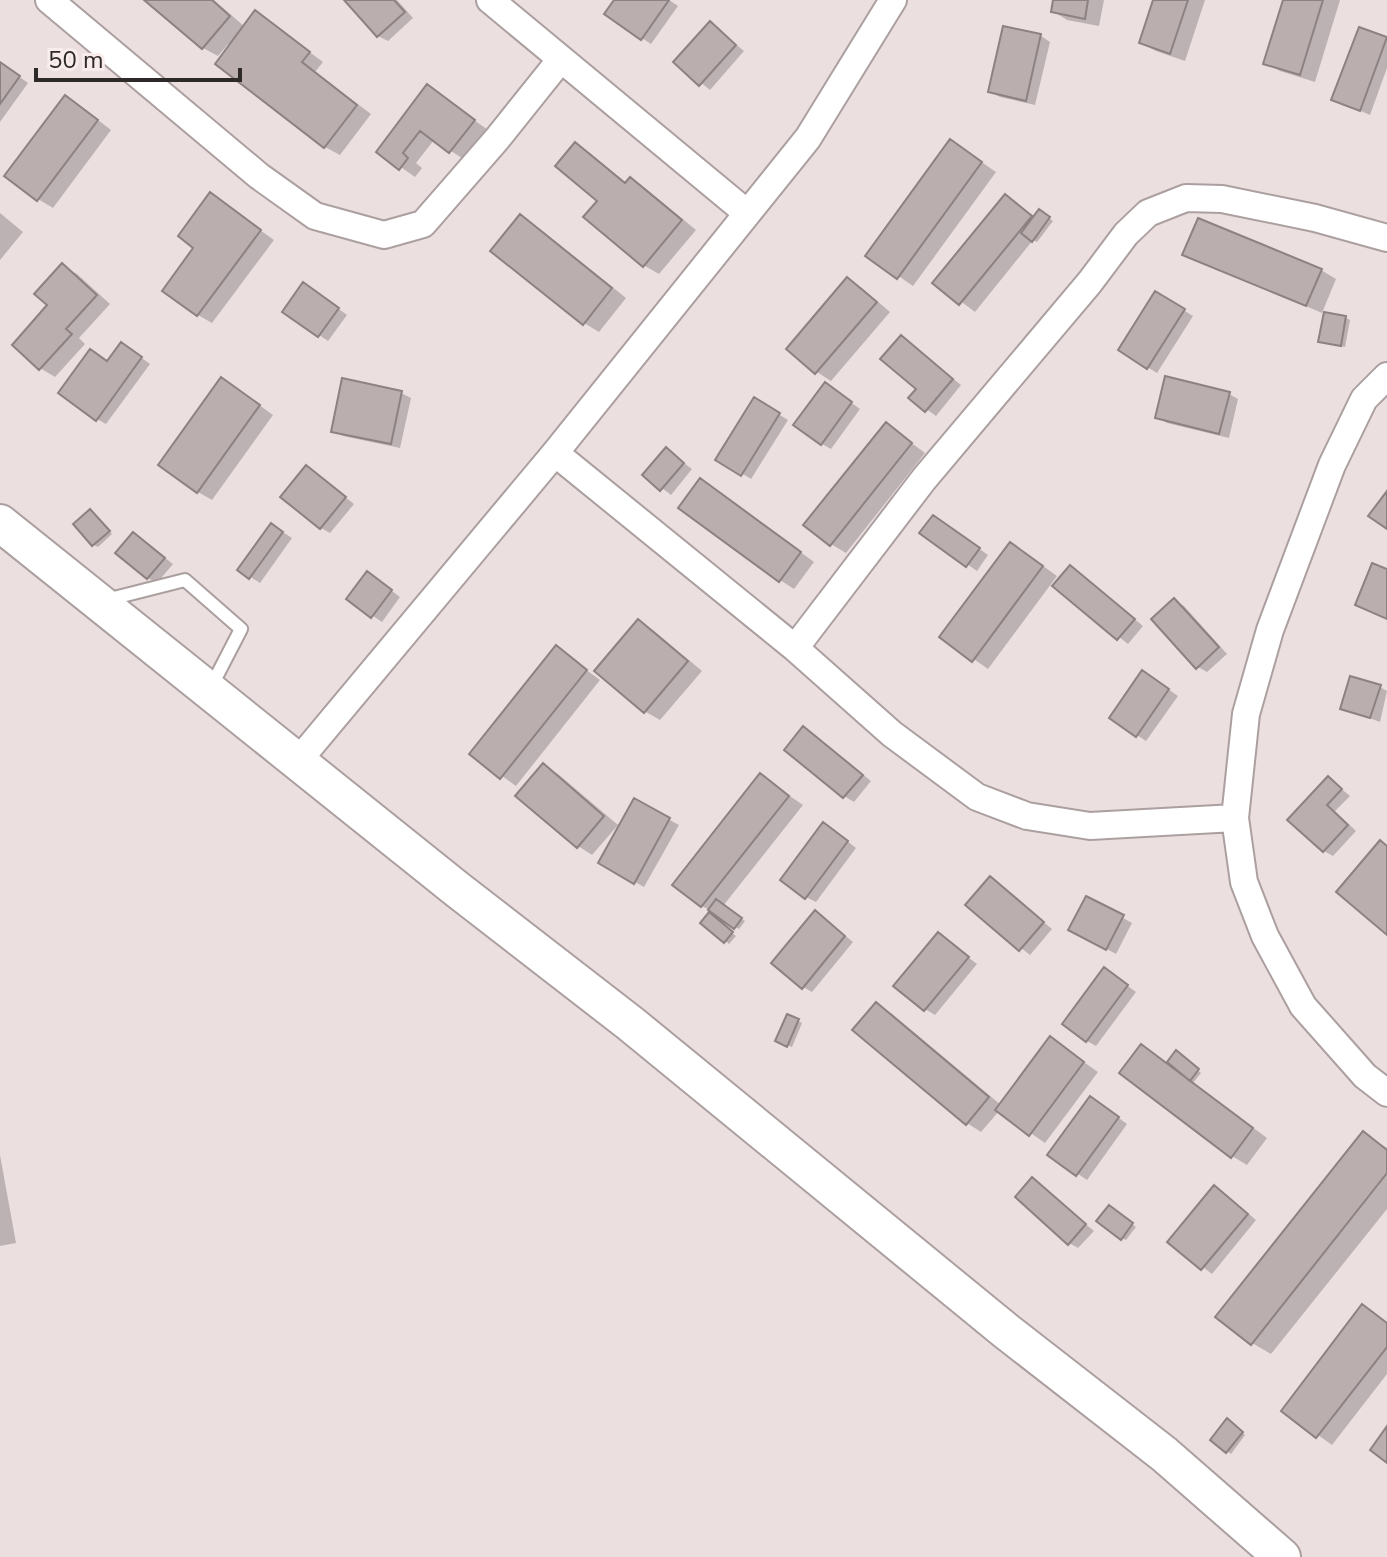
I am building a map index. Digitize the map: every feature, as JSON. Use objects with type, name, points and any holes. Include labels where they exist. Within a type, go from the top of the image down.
[{"type":"street","points":[[49,0],[259,176],[315,216],[384,235],[423,224],[561,59]]},
{"type":"street","points":[[490,0],[747,213]]},
{"type":"street","points":[[298,761],[555,453],[808,138],[893,0]]},
{"type":"street","points":[[795,648],[924,479],[1090,282],[1126,234],[1148,213],[1186,198],[1222,199],[1315,218],[1387,238]]},
{"type":"street","points":[[1387,376],[1364,399],[1332,465],[1270,630],[1246,714],[1235,818],[1244,882],[1265,936],[1303,1006],[1365,1076],[1387,1093]]},
{"type":"street","points":[[555,453],[795,648],[892,734],[977,797],[1027,816],[1090,826],[1235,818]]},
{"type":"street","points":[[0,523],[631,1024],[1006,1331],[1164,1454],[1282,1557]]},
{"type":"lane","points":[[99,602],[185,580],[241,630],[210,690]]},
{"type":"building","points":[[144,0],[212,0],[230,16],[202,49]]},
{"type":"building","points":[[344,0],[394,0],[405,12],[377,37]]},
{"type":"building","points":[[614,0],[669,0],[641,40],[604,14]]},
{"type":"building","points":[[1053,0],[1088,0],[1085,19],[1051,12]]},
{"type":"building","points":[[1153,0],[1188,0],[1170,54],[1139,43]]},
{"type":"building","points":[[1283,0],[1323,0],[1300,75],[1263,64]]},
{"type":"building","points":[[255,10],[310,52],[302,62],[357,105],[324,148],[215,64]]},
{"type":"building","points":[[710,21],[736,45],[699,86],[673,62]]},
{"type":"building","points":[[1003,26],[1041,34],[1026,101],[988,92]]},
{"type":"building","points":[[1359,27],[1387,37],[1360,111],[1331,100]]},
{"type":"building","points":[[0,62],[20,76],[0,104]]},
{"type":"building","points":[[427,84],[475,120],[449,153],[420,131],[403,153],[408,158],[399,170],[376,152]]},
{"type":"building","points":[[65,95],[98,120],[37,201],[4,176]]},
{"type":"building","points":[[950,139],[982,162],[897,279],[865,256]]},
{"type":"building","points":[[575,142],[625,183],[630,177],[682,220],[643,267],[583,217],[597,201],[555,166]]},
{"type":"building","points":[[210,192],[261,230],[197,316],[162,291],[193,248],[178,236]]},
{"type":"building","points":[[1005,194],[1032,216],[959,305],[932,283]]},
{"type":"building","points":[[1039,209],[1050,217],[1032,242],[1021,233]]},
{"type":"building","points":[[520,214],[612,288],[583,325],[490,251]]},
{"type":"building","points":[[1198,218],[1322,269],[1306,306],[1182,255]]},
{"type":"building","points":[[62,263],[97,295],[66,329],[72,334],[39,370],[12,345],[47,305],[34,294]]},
{"type":"building","points":[[847,277],[877,302],[815,374],[786,349]]},
{"type":"building","points":[[303,282],[339,308],[318,337],[282,312]]},
{"type":"building","points":[[1155,291],[1185,309],[1147,369],[1118,350]]},
{"type":"building","points":[[1324,312],[1346,316],[1341,346],[1318,342]]},
{"type":"building","points":[[901,335],[953,379],[925,412],[908,398],[916,389],[880,359]]},
{"type":"building","points":[[121,342],[142,357],[96,421],[58,393],[90,349],[107,361]]},
{"type":"building","points":[[1165,376],[1230,392],[1219,434],[1155,418]]},
{"type":"building","points":[[221,377],[260,405],[197,493],[158,465]]},
{"type":"building","points":[[342,378],[402,391],[391,444],[331,432]]},
{"type":"building","points":[[825,382],[852,402],[821,445],[793,425]]},
{"type":"building","points":[[754,397],[780,413],[741,476],[715,460]]},
{"type":"building","points":[[886,422],[912,443],[830,546],[803,525]]},
{"type":"building","points":[[666,447],[684,463],[660,491],[642,475]]},
{"type":"building","points":[[306,465],[346,497],[320,529],[280,497]]},
{"type":"building","points":[[700,478],[801,552],[779,582],[678,508]]},
{"type":"building","points":[[1387,491],[1387,529],[1368,516]]},
{"type":"building","points":[[90,509],[110,531],[92,546],[73,524]]},
{"type":"building","points":[[933,515],[980,548],[966,567],[919,533]]},
{"type":"building","points":[[271,523],[283,532],[249,579],[237,570]]},
{"type":"building","points":[[133,532],[165,558],[147,579],[115,553]]},
{"type":"building","points":[[1010,542],[1043,566],[972,662],[939,637]]},
{"type":"building","points":[[1372,563],[1387,569],[1387,619],[1355,605]]},
{"type":"building","points":[[1070,565],[1135,619],[1117,640],[1052,586]]},
{"type":"building","points":[[367,571],[392,590],[371,618],[346,599]]},
{"type":"building","points":[[1174,598],[1219,647],[1196,669],[1151,619]]},
{"type":"building","points":[[638,619],[688,661],[644,713],[594,671]]},
{"type":"building","points":[[556,645],[587,670],[500,779],[469,754]]},
{"type":"building","points":[[1142,670],[1169,689],[1136,737],[1109,718]]},
{"type":"building","points":[[1350,676],[1381,685],[1370,718],[1340,709]]},
{"type":"building","points":[[803,726],[863,775],[843,798],[784,750]]},
{"type":"building","points":[[543,763],[604,816],[577,848],[515,796]]},
{"type":"building","points":[[760,773],[789,796],[701,907],[672,885]]},
{"type":"building","points":[[1328,776],[1342,789],[1327,805],[1348,825],[1323,852],[1287,820]]},
{"type":"building","points":[[634,798],[670,818],[634,884],[598,863]]},
{"type":"building","points":[[823,822],[848,841],[805,899],[780,880]]},
{"type":"building","points":[[1380,840],[1387,846],[1387,935],[1336,892]]},
{"type":"building","points":[[990,876],[1044,922],[1019,951],[965,905]]},
{"type":"building","points":[[1086,896],[1124,915],[1106,950],[1068,930]]},
{"type":"building","points":[[716,899],[742,918],[734,929],[708,910]]},
{"type":"building","points":[[815,910],[845,936],[802,989],[771,963]]},
{"type":"building","points":[[709,912],[733,932],[724,943],[700,923]]},
{"type":"building","points":[[938,932],[969,957],[924,1011],[893,986]]},
{"type":"building","points":[[1104,967],[1128,985],[1086,1042],[1062,1024]]},
{"type":"building","points":[[876,1002],[989,1097],[966,1125],[852,1030]]},
{"type":"building","points":[[787,1014],[799,1019],[787,1047],[775,1041]]},
{"type":"building","points":[[1050,1036],[1084,1062],[1029,1136],[995,1110]]},
{"type":"building","points":[[1141,1044],[1253,1128],[1231,1158],[1119,1073]]},
{"type":"building","points":[[1176,1050],[1199,1069],[1190,1081],[1167,1062]]},
{"type":"building","points":[[1090,1096],[1119,1117],[1076,1176],[1047,1155]]},
{"type":"building","points":[[1363,1131],[1387,1150],[1387,1173],[1251,1345],[1215,1317]]},
{"type":"building","points":[[1032,1177],[1086,1224],[1068,1245],[1015,1197]]},
{"type":"building","points":[[1214,1185],[1248,1214],[1201,1270],[1167,1242]]},
{"type":"building","points":[[1109,1205],[1133,1223],[1121,1240],[1096,1221]]},
{"type":"building","points":[[1362,1304],[1387,1323],[1387,1347],[1316,1438],[1281,1411]]},
{"type":"building","points":[[1227,1418],[1243,1432],[1226,1453],[1210,1440]]},
{"type":"building","points":[[1387,1426],[1387,1463],[1370,1450]]}]
